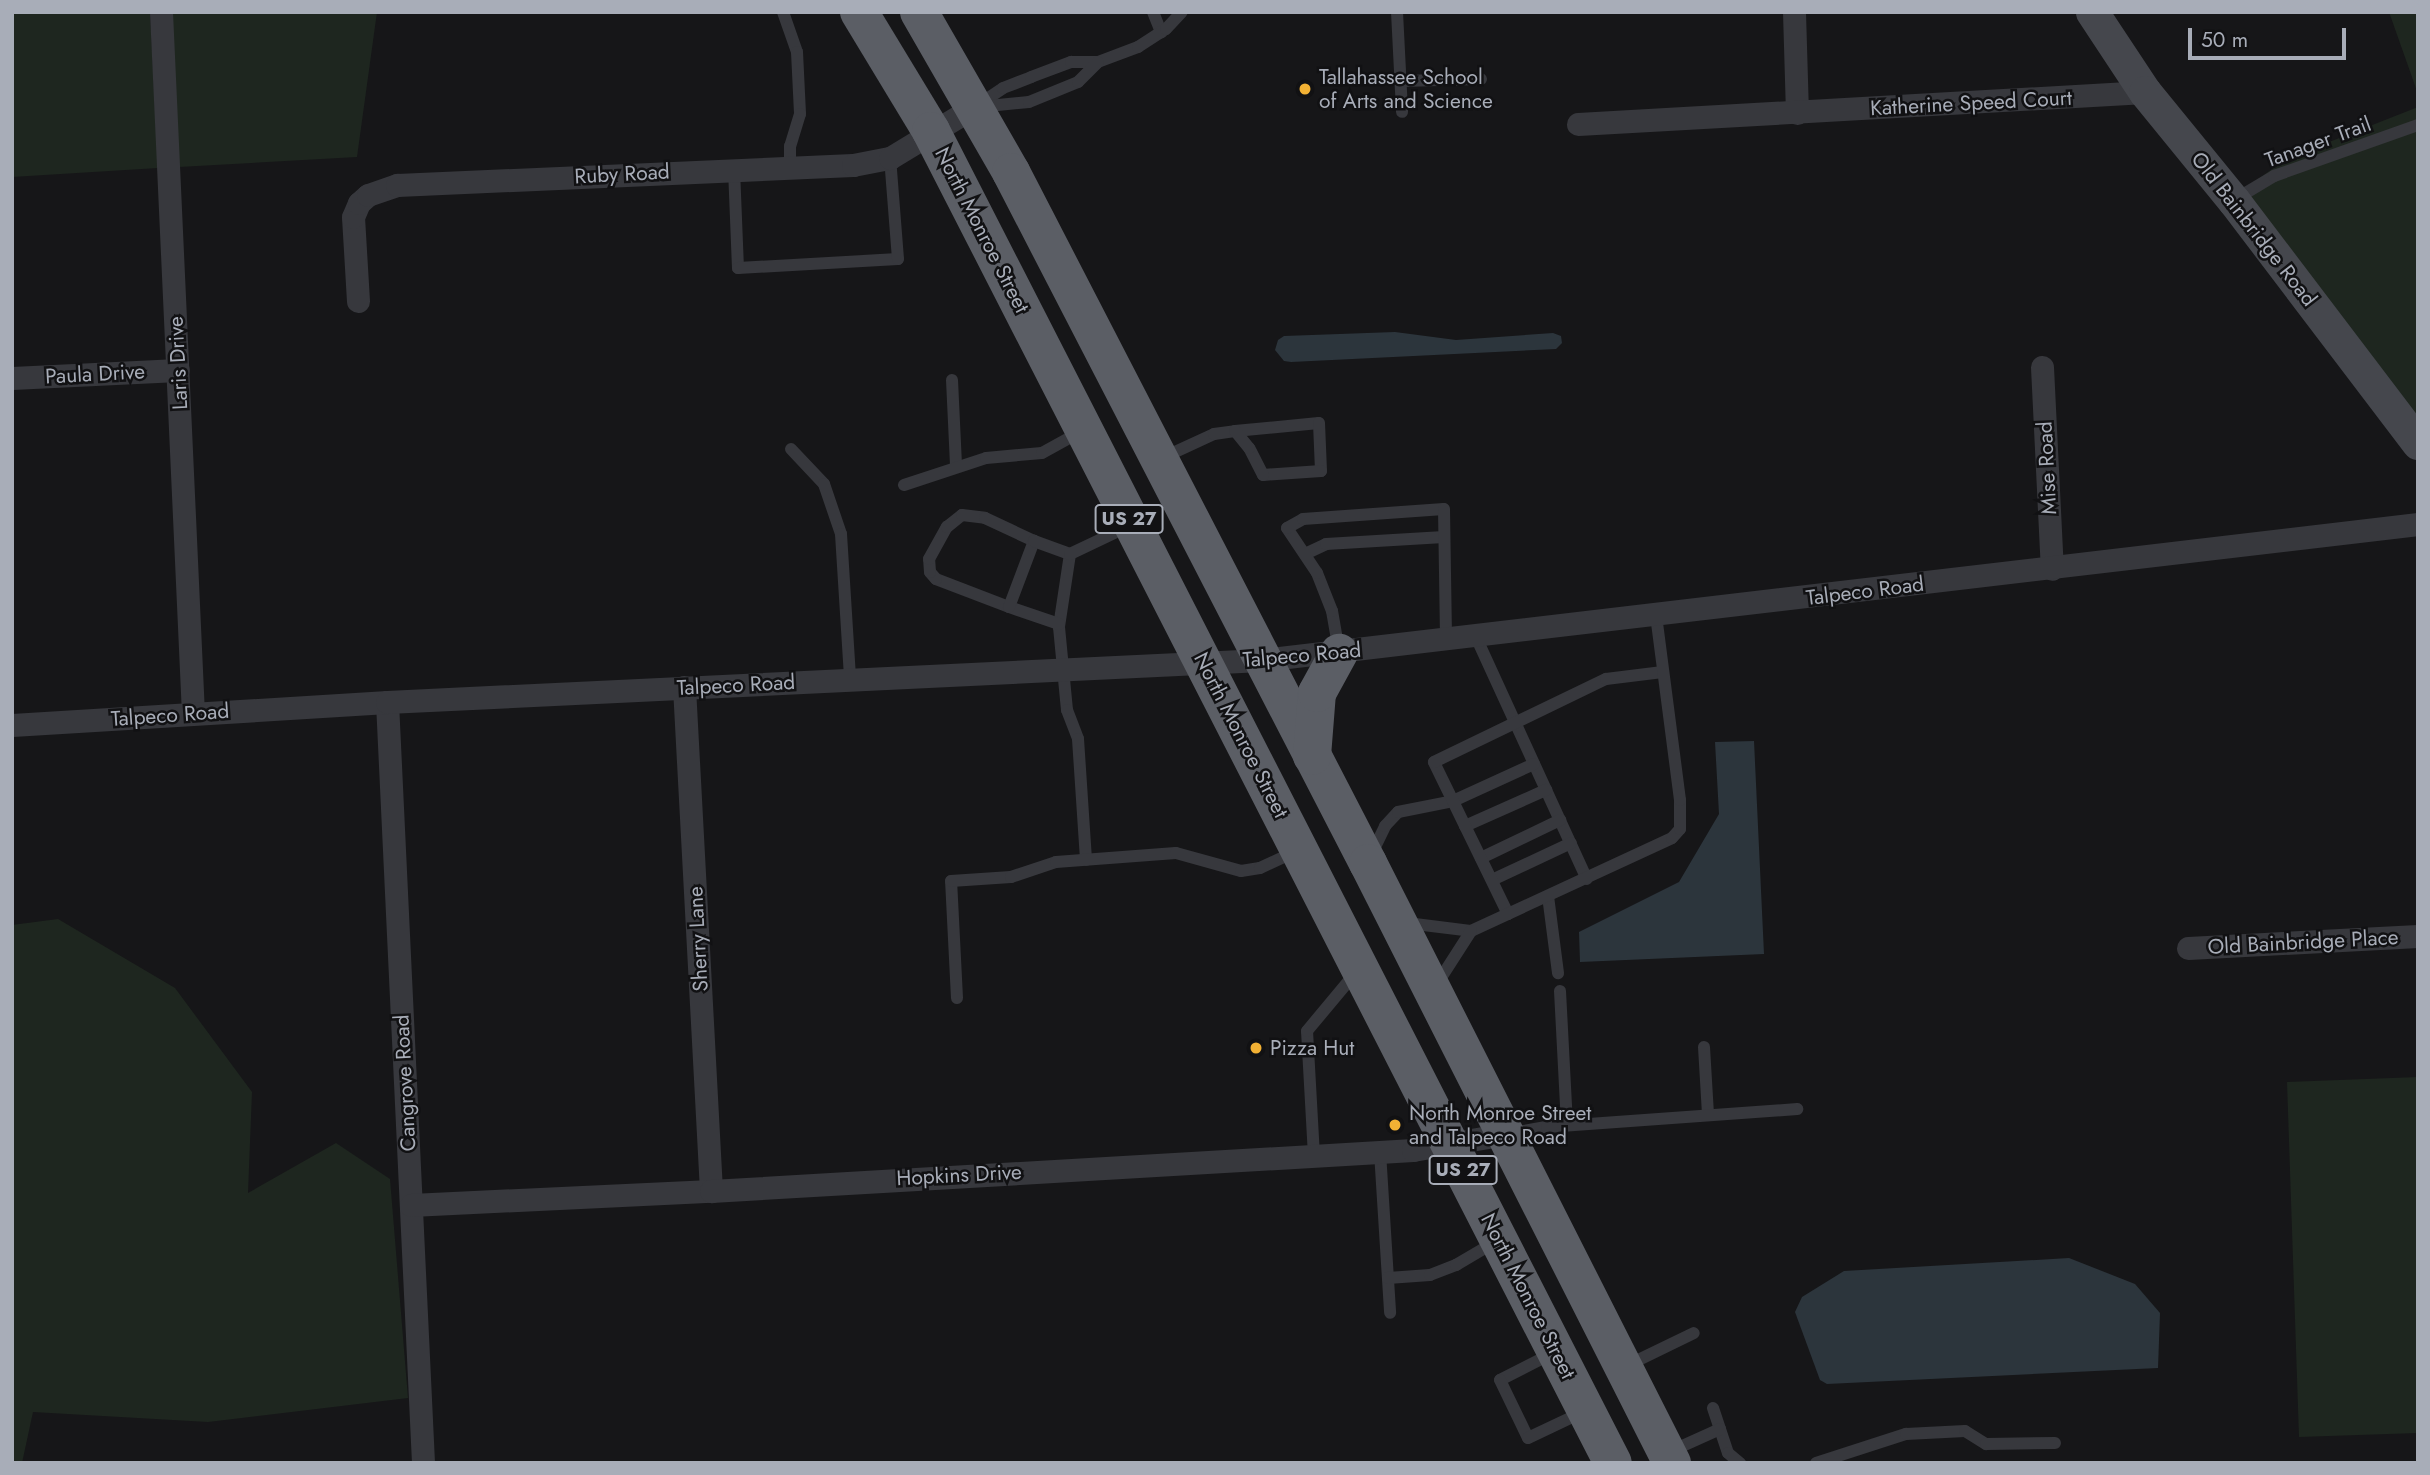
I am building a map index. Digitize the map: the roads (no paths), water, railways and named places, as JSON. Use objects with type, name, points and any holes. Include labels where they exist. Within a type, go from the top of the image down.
[{"type":"highway","name":"North Monroe Street","points":[[859,12],[931,131],[1361,966],[1613,1463]]},
{"type":"highway","name":"US 27","points":[[919,12],[1011,172],[1368,863],[1670,1458]]},
{"type":"highway","points":[[1312,758],[1317,693],[1339,653]]},
{"type":"highway","points":[[1561,1362],[1619,1358]]},
{"type":"main road","name":"Old Bainbridge Road","points":[[2092,12],[2146,92],[2234,201],[2418,443]]},
{"type":"street","name":"Laris Drive","points":[[161,12],[193,713]]},
{"type":"street","points":[[1794,12],[1797,113]]},
{"type":"street","name":"Katherine Speed Court","points":[[1578,124],[2146,92]]},
{"type":"street","name":"Ruby Road","points":[[358,301],[353,217],[359,203],[368,195],[397,185],[853,164],[890,158],[974,107]]},
{"type":"street","name":"Mise Road","points":[[2042,367],[2052,569]]},
{"type":"street","name":"Paula Drive","points":[[12,378],[178,370]]},
{"type":"street","name":"Talpeco Road","points":[[12,725],[387,702],[1262,660],[1476,638],[2418,524]]},
{"type":"street","name":"Sherry Lane","points":[[684,687],[711,1191]]},
{"type":"street","name":"Cangrove Road","points":[[387,702],[424,1463]]},
{"type":"street","name":"Old Bainbridge Place","points":[[2188,948],[2418,936]]},
{"type":"street","name":"Hopkins Drive","points":[[411,1205],[711,1191],[1380,1152],[1506,1134]]},
{"type":"lane","points":[[783,12],[797,52],[800,114],[790,146],[790,167]]},
{"type":"lane","points":[[1153,12],[1161,32]]},
{"type":"lane","points":[[974,107],[1003,88],[1031,76],[1071,62],[1098,62],[1138,47],[1161,32],[1182,12]]},
{"type":"lane","points":[[1396,12],[1402,112]]},
{"type":"lane","points":[[974,107],[1029,102],[1078,82],[1098,62]]},
{"type":"lane","points":[[1401,81],[1481,79]]},
{"type":"lane","name":"Tanager Trail","points":[[2234,201],[2274,176],[2418,125]]},
{"type":"lane","points":[[734,169],[738,268],[898,259],[890,158]]},
{"type":"lane","points":[[953,380],[956,466]]},
{"type":"lane","points":[[1158,460],[1214,433],[1235,431],[1319,424],[1321,471],[1263,475],[1250,448],[1235,431]]},
{"type":"lane","points":[[904,485],[986,458],[1042,453],[1084,430]]},
{"type":"lane","points":[[791,449],[824,484],[841,534],[850,679]]},
{"type":"lane","points":[[1339,653],[1332,611],[1317,573],[1287,528],[1303,519],[1444,509],[1446,641]]},
{"type":"lane","points":[[1059,624],[936,579],[930,572],[929,559],[947,527],[962,515],[985,518],[1070,554],[1132,524]]},
{"type":"lane","points":[[1305,554],[1326,544],[1444,537]]},
{"type":"lane","points":[[1009,607],[1034,541]]},
{"type":"lane","points":[[1070,554],[1059,624],[1067,709],[1078,739],[1086,860]]},
{"type":"lane","points":[[1396,921],[1471,931],[1672,838],[1680,830],[1680,800],[1656,616]]},
{"type":"lane","points":[[1476,638],[1587,879]]},
{"type":"lane","points":[[1508,914],[1434,762],[1606,680],[1663,672]]},
{"type":"lane","points":[[1368,863],[1385,825],[1398,812],[1453,801],[1534,764]]},
{"type":"lane","points":[[1465,826],[1546,790]]},
{"type":"lane","points":[[1481,858],[1560,820]]},
{"type":"lane","points":[[1492,880],[1571,842]]},
{"type":"lane","points":[[957,998],[951,881],[1011,877],[1056,862],[1176,853],[1241,871],[1260,868],[1300,850]]},
{"type":"lane","points":[[1548,896],[1558,973]]},
{"type":"lane","points":[[1432,992],[1471,931]]},
{"type":"lane","points":[[1314,1156],[1307,1031],[1361,966]]},
{"type":"lane","points":[[1560,991],[1567,1125]]},
{"type":"lane","points":[[1704,1047],[1708,1115]]},
{"type":"lane","points":[[1506,1134],[1567,1125],[1797,1109]]},
{"type":"lane","points":[[1380,1152],[1390,1313]]},
{"type":"lane","points":[[1388,1278],[1440,1272],[1499,1240]]},
{"type":"lane","points":[[1619,1358],[1694,1332]]},
{"type":"lane","points":[[1561,1362],[1500,1380],[1528,1438],[1586,1410]]},
{"type":"lane","points":[[1713,1408],[1728,1453],[1740,1463]]},
{"type":"lane","points":[[1670,1458],[1720,1429]]},
{"type":"lane","points":[[1816,1463],[1906,1434],[1965,1431],[1986,1444],[2055,1443]]},
{"type":"place","name":"Tallahassee School of Arts and Science","points":[[1305,89]]},
{"type":"place","name":"Pizza Hut","points":[[1256,1048]]},
{"type":"place","name":"North Monroe Street and Talpeco Road","points":[[1395,1125]]}]
